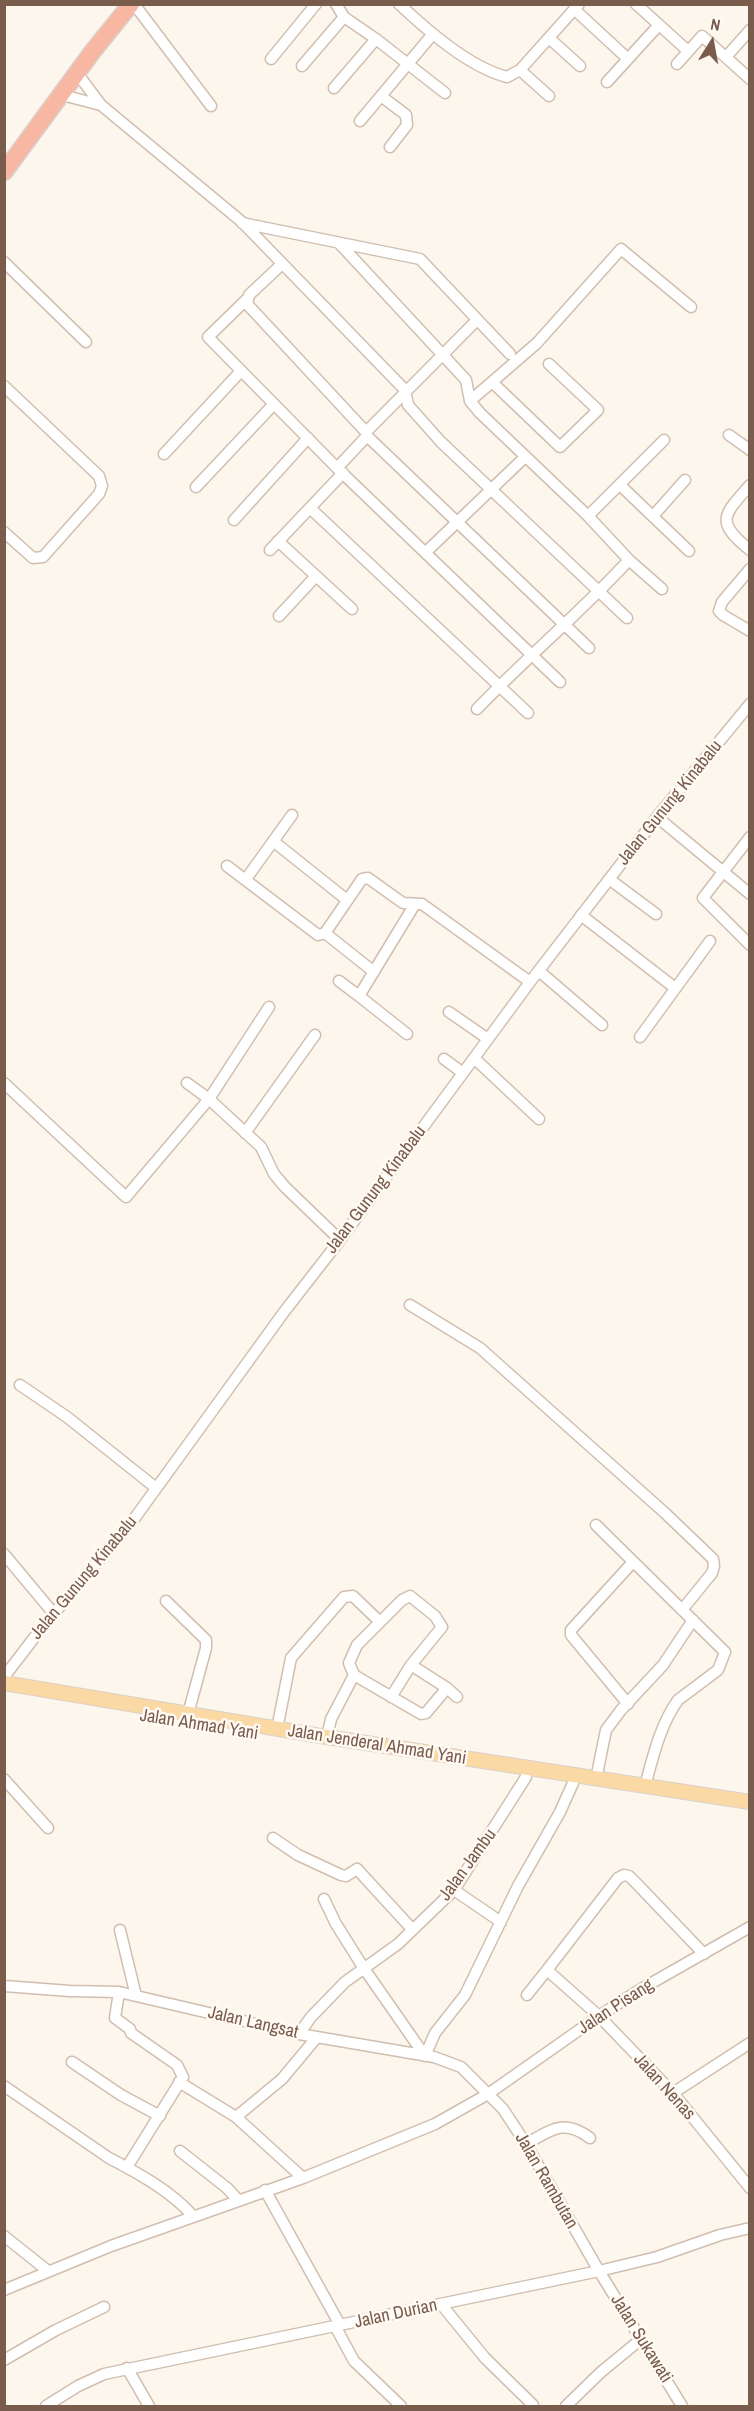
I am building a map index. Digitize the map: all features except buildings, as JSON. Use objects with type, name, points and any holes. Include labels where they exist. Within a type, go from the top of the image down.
[{"type":"highway","points":[[4,172],[132,4]]},
{"type":"main road","name":"Jalan Jenderal Ahmad Yani","points":[[4,1683],[277,1729],[319,1739]]},
{"type":"main road","name":"Jalan Ahmad Yani","points":[[4,1692],[319,1739],[444,1760],[526,1777],[750,1810]]},
{"type":"main road","name":"Jalan Jenderal Ahmad Yani","points":[[444,1760],[596,1779],[750,1802]]},
{"type":"street","points":[[132,4],[211,106]]},
{"type":"street","points":[[271,59],[316,4]]},
{"type":"street","points":[[336,4],[344,17],[445,93]]},
{"type":"street","points":[[399,4],[432,35],[493,74],[507,77],[520,70],[577,7],[627,58]]},
{"type":"street","points":[[636,4],[688,51]]},
{"type":"street","points":[[302,66],[344,17]]},
{"type":"street","points":[[607,82],[658,26]]},
{"type":"street","points":[[726,57],[750,30]]},
{"type":"street","points":[[360,121],[406,63],[432,35]]},
{"type":"street","points":[[677,64],[702,36],[750,79]]},
{"type":"street","points":[[549,38],[580,66]]},
{"type":"street","points":[[334,88],[376,39]]},
{"type":"street","points":[[520,70],[549,96]]},
{"type":"street","points":[[77,74],[101,105],[242,222],[405,390],[408,405],[441,442],[627,618]]},
{"type":"street","points":[[62,95],[101,105]]},
{"type":"street","points":[[381,96],[406,115],[407,125],[390,147]]},
{"type":"street","points":[[242,222],[420,259],[510,354]]},
{"type":"street","points":[[339,243],[465,380],[470,401],[588,516],[629,560],[662,589]]},
{"type":"street","points":[[470,401],[537,343],[621,249],[691,307]]},
{"type":"street","points":[[4,262],[86,342]]},
{"type":"street","points":[[282,264],[208,337],[340,471],[560,681]]},
{"type":"street","points":[[247,299],[249,307],[367,434],[590,648]]},
{"type":"street","points":[[270,550],[310,508],[367,434],[405,390],[477,320]]},
{"type":"street","points":[[492,382],[560,447],[598,410],[549,363]]},
{"type":"street","points":[[164,454],[242,371]]},
{"type":"street","points":[[4,386],[77,454],[102,482],[99,494],[43,557],[33,558],[4,532]]},
{"type":"street","points":[[196,487],[274,404]]},
{"type":"street","points":[[729,435],[750,450]]},
{"type":"street","points":[[234,520],[308,438]]},
{"type":"street","points":[[588,516],[664,440]]},
{"type":"street","points":[[426,552],[525,457]]},
{"type":"street","points":[[653,516],[685,480]]},
{"type":"street","points":[[620,485],[689,551]]},
{"type":"street","points":[[750,485],[728,510],[726,521],[732,535],[750,550]]},
{"type":"street","points":[[310,508],[528,713]]},
{"type":"street","points":[[278,541],[352,609]]},
{"type":"street","points":[[477,709],[532,653],[599,592],[629,560]]},
{"type":"street","points":[[748,635],[720,611],[722,602],[750,569]]},
{"type":"street","points":[[279,616],[316,576]]},
{"type":"street","name":"Jalan Gunung Kinabalu","points":[[4,1677],[134,1519],[284,1312],[340,1240],[530,982],[657,817],[750,704]]},
{"type":"street","points":[[246,879],[292,815]]},
{"type":"street","points":[[657,817],[750,894]]},
{"type":"street","points":[[750,837],[704,895],[704,899],[750,945]]},
{"type":"street","points":[[273,841],[347,900]]},
{"type":"street","points":[[227,866],[315,934],[325,933],[374,972]]},
{"type":"street","points":[[325,933],[362,879],[366,878],[403,903],[422,904],[530,982]]},
{"type":"street","points":[[609,879],[656,914]]},
{"type":"street","points":[[359,996],[415,904]]},
{"type":"street","points":[[581,915],[675,988]]},
{"type":"street","points":[[640,1037],[710,941]]},
{"type":"street","points":[[539,971],[602,1025]]},
{"type":"street","points":[[339,981],[407,1034]]},
{"type":"street","points":[[4,1083],[126,1197],[209,1099],[269,1007]]},
{"type":"street","points":[[449,1012],[488,1039]]},
{"type":"street","points":[[245,1133],[315,1035]]},
{"type":"street","points":[[474,1058],[539,1119]]},
{"type":"street","points":[[444,1059],[463,1073]]},
{"type":"street","points":[[187,1083],[209,1099],[263,1149],[274,1174],[340,1240]]},
{"type":"street","points":[[410,1305],[480,1348],[665,1513],[713,1559],[712,1573],[682,1610]]},
{"type":"street","points":[[20,1385],[67,1417],[156,1488]]},
{"type":"street","points":[[596,1525],[724,1650],[718,1670],[676,1703],[660,1735],[645,1786]]},
{"type":"street","points":[[4,1554],[54,1614]]},
{"type":"street","points":[[628,1704],[572,1635],[572,1630],[633,1562]]},
{"type":"street","points":[[277,1729],[291,1658],[344,1597],[353,1596],[379,1621]]},
{"type":"street","points":[[391,1697],[411,1665],[440,1633],[442,1624],[410,1596],[402,1600],[379,1621],[357,1645],[349,1663],[354,1675],[391,1697],[424,1714],[447,1688]]},
{"type":"street","points":[[166,1601],[206,1640],[207,1648],[188,1714]]},
{"type":"street","points":[[596,1779],[606,1730],[621,1710],[663,1665],[693,1620]]},
{"type":"street","points":[[411,1665],[457,1697]]},
{"type":"street","points":[[319,1739],[332,1719],[354,1675]]},
{"type":"street","name":"Jalan Jambu","points":[[298,2034],[327,1999],[363,1967],[398,1944],[454,1890],[526,1777]]},
{"type":"street","points":[[4,1779],[48,1828]]},
{"type":"street","points":[[425,2056],[435,2033],[465,1995],[573,1783]]},
{"type":"street","points":[[273,1838],[298,1855],[341,1875],[346,1876],[357,1869],[412,1929]]},
{"type":"street","points":[[527,1995],[618,1878],[624,1875],[638,1885],[704,1954]]},
{"type":"street","points":[[454,1890],[501,1922]]},
{"type":"street","points":[[324,1899],[336,1924],[363,1967],[425,2056]]},
{"type":"street","name":"Jalan Pisang","points":[[4,2290],[193,2216],[303,2178],[435,2124],[488,2094],[598,2016],[750,1927]]},
{"type":"street","points":[[120,1930],[136,1996]]},
{"type":"street","name":"Jalan Nenas","points":[[546,1970],[598,2016],[673,2093],[750,2187]]},
{"type":"street","name":"Jalan Langsat","points":[[4,1986],[118,1992],[298,2034],[450,2061],[461,2067],[488,2094]]},
{"type":"street","points":[[118,1992],[115,2018],[130,2029],[131,2033],[177,2065],[183,2077],[127,2167]]},
{"type":"street","points":[[236,2117],[282,2079],[317,2037]]},
{"type":"street","points":[[673,2093],[750,2043]]},
{"type":"street","points":[[72,2062],[121,2095],[160,2116]]},
{"type":"street","points":[[179,2082],[236,2117],[303,2178]]},
{"type":"street","points":[[4,2086],[109,2158],[127,2167],[178,2201],[193,2216]]},
{"type":"street","name":"Jalan Rambutan","points":[[488,2094],[503,2109],[526,2144],[599,2271]]},
{"type":"street","points":[[526,2144],[552,2130],[564,2127],[577,2128],[590,2138]]},
{"type":"street","points":[[180,2151],[227,2188],[238,2200]]},
{"type":"street","points":[[265,2190],[338,2326],[354,2361],[401,2406]]},
{"type":"street","name":"Jalan Durian","points":[[46,2406],[90,2380],[127,2368],[599,2271],[657,2257],[720,2235],[750,2228]]},
{"type":"street","points":[[4,2236],[48,2271]]},
{"type":"street","name":"Jalan Sukawati","points":[[599,2271],[682,2406]]},
{"type":"street","points":[[441,2304],[485,2358],[533,2406]]},
{"type":"street","points":[[4,2360],[56,2330],[104,2307]]},
{"type":"street","points":[[566,2406],[601,2372],[640,2340]]},
{"type":"street","points":[[127,2368],[149,2406]]}]
